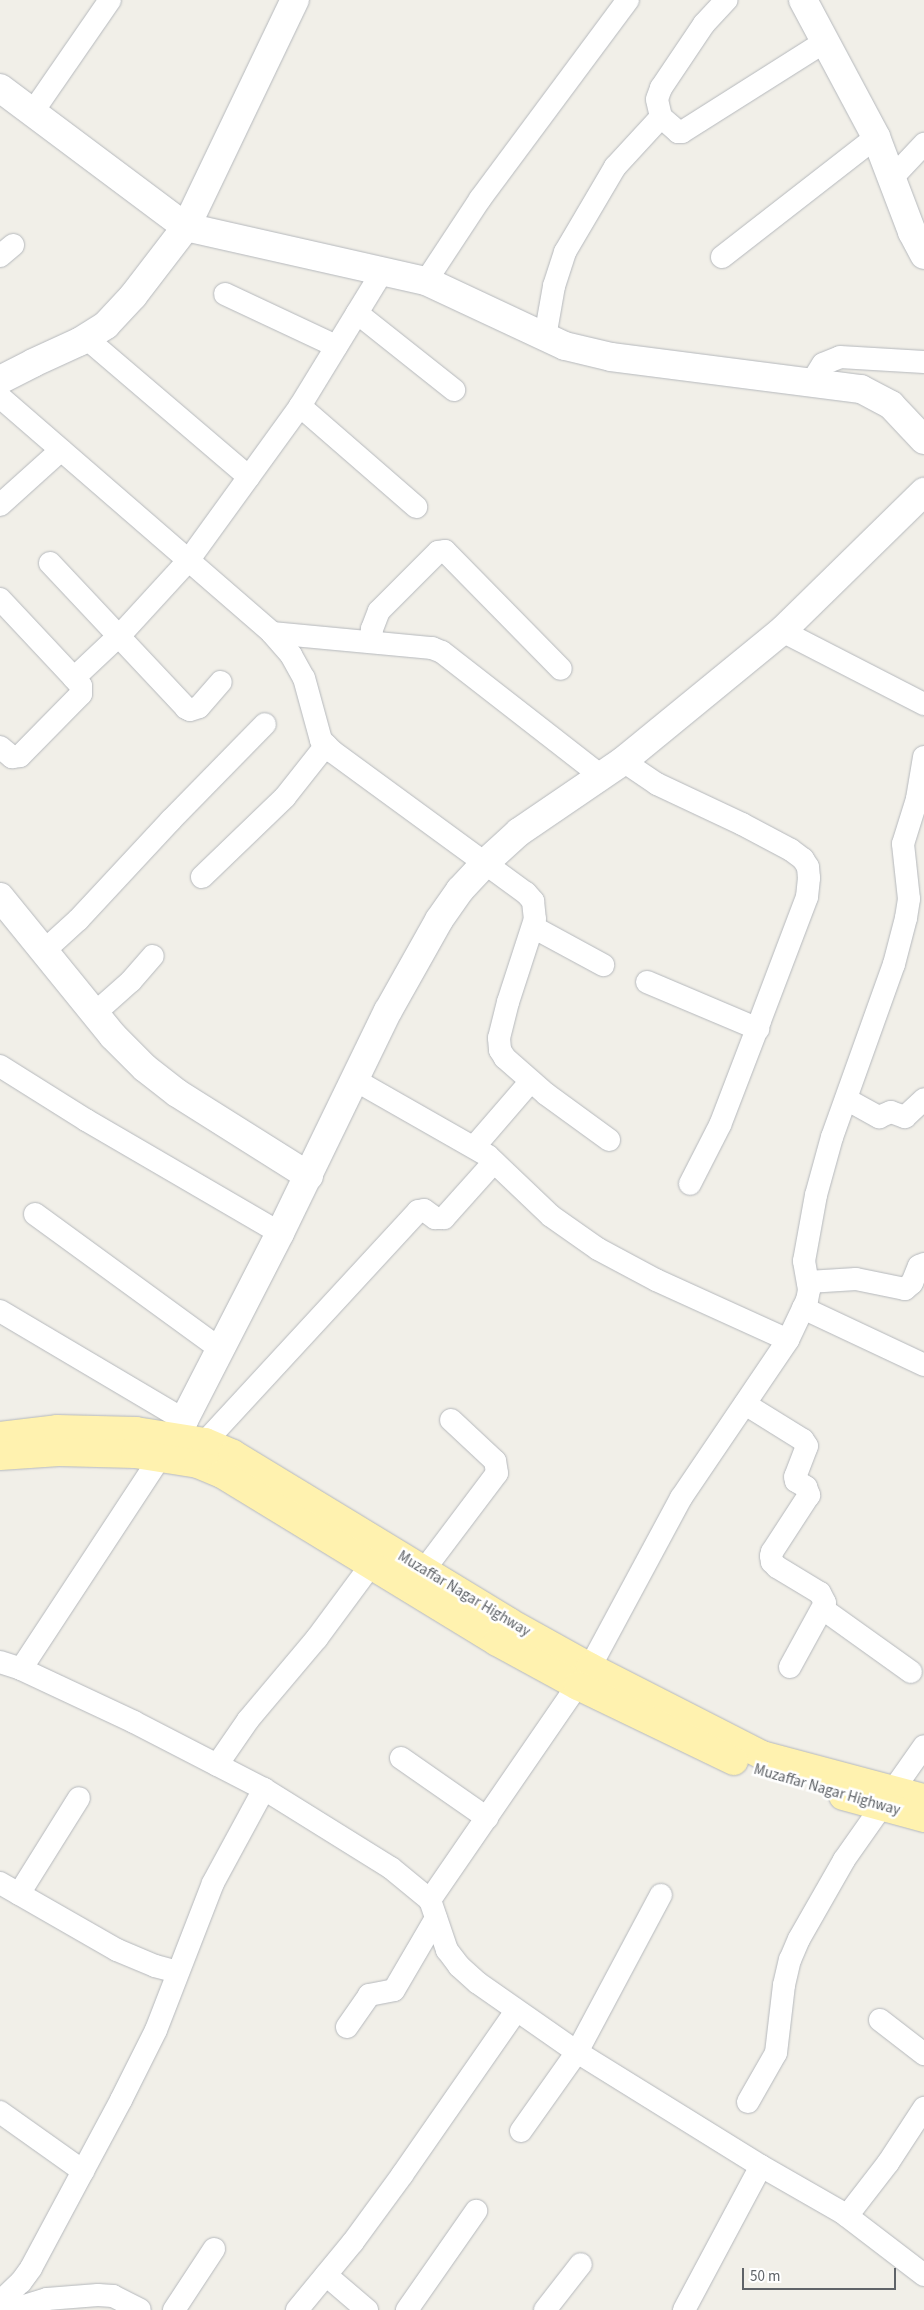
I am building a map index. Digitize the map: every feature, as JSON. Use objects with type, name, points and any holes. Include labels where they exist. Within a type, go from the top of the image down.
[{"type":"main road","name":"Muzaffar Nagar Highway","points":[[0,1436],[57,1429],[136,1431],[206,1442],[233,1454],[509,1622],[584,1677]]},
{"type":"main road","name":"Muzaffar Nagar Highway","points":[[0,1456],[58,1452],[135,1454],[173,1438]]},
{"type":"main road","name":"Muzaffar Nagar Highway","points":[[173,1438],[198,1464],[222,1474],[497,1642],[584,1677],[762,1755],[889,1798],[924,1818]]},
{"type":"main road","name":"Muzaffar Nagar Highway","points":[[889,1798],[924,1798]]},
{"type":"street","points":[[32,112],[110,0]]},
{"type":"street","points":[[0,380],[86,338],[106,325],[134,296],[186,227],[295,0]]},
{"type":"street","points":[[426,282],[480,199],[628,0]]},
{"type":"street","points":[[726,0],[704,24],[661,88],[657,99],[661,117],[678,132],[682,132],[826,40]]},
{"type":"street","points":[[803,0],[876,137],[912,232],[924,255]]},
{"type":"street","points":[[0,88],[186,227],[426,282],[565,346],[611,358],[861,389],[891,405],[924,440]]},
{"type":"street","points":[[545,337],[554,286],[565,252],[615,167],[661,117]]},
{"type":"street","points":[[722,257],[876,137]]},
{"type":"street","points":[[892,178],[924,144]]},
{"type":"street","points":[[74,678],[118,637],[188,561],[300,406],[382,272]]},
{"type":"street","points":[[225,294],[336,346]]},
{"type":"street","points":[[357,313],[454,390]]},
{"type":"street","points":[[86,338],[249,477]]},
{"type":"street","points":[[811,383],[823,364],[840,357],[924,362]]},
{"type":"street","points":[[0,397],[272,633],[291,655],[304,678],[316,726],[321,740],[326,745],[351,766],[485,862],[526,893],[533,901],[535,910],[533,927],[508,1002],[498,1045],[504,1058],[531,1081],[609,1140]]},
{"type":"street","points":[[300,406],[416,507]]},
{"type":"street","points":[[0,505],[61,450]]},
{"type":"street","points":[[21,1669],[173,1438],[309,1176],[388,1011],[438,920],[460,890],[485,862],[519,832],[612,769],[782,631],[924,492]]},
{"type":"street","points":[[370,642],[372,629],[379,611],[438,552],[445,551],[561,669]]},
{"type":"street","points":[[50,563],[118,637],[190,710],[199,707],[220,682]]},
{"type":"street","points":[[0,599],[81,686],[82,694],[20,756],[12,757],[0,747]]},
{"type":"street","points":[[782,631],[924,704]]},
{"type":"street","points":[[272,633],[432,648],[442,652],[612,769],[657,784],[742,824],[791,850],[802,858],[808,867],[807,897],[720,1125],[690,1184]]},
{"type":"street","points":[[45,950],[78,920],[171,820],[265,724]]},
{"type":"street","points":[[202,877],[285,797],[326,745]]},
{"type":"street","points":[[347,2027],[368,1995],[394,1990],[433,1909],[487,1818],[584,1677],[681,1498],[788,1340],[803,1308],[809,1290],[804,1261],[808,1233],[832,1137],[894,964],[906,918],[909,899],[903,844],[921,799],[924,757]]},
{"type":"street","points":[[0,897],[113,1036],[144,1068],[177,1093],[309,1176]]},
{"type":"street","points":[[533,927],[604,965]]},
{"type":"street","points":[[95,1013],[131,981],[153,956]]},
{"type":"street","points":[[647,982],[758,1029]]},
{"type":"street","points":[[0,1066],[86,1120],[280,1233]]},
{"type":"street","points":[[355,1080],[474,1147],[494,1162],[551,1216],[598,1249],[656,1280],[788,1340]]},
{"type":"street","points":[[474,1147],[531,1081]]},
{"type":"street","points":[[846,1099],[879,1117],[891,1112],[905,1117],[911,1114],[924,1099]]},
{"type":"street","points":[[206,1442],[418,1211],[424,1210],[435,1218],[444,1218],[494,1162]]},
{"type":"street","points":[[35,1214],[220,1349]]},
{"type":"street","points":[[808,1282],[856,1279],[905,1289],[912,1283],[919,1266],[924,1264]]},
{"type":"street","points":[[803,1308],[924,1366]]},
{"type":"street","points":[[0,1310],[173,1438]]},
{"type":"street","points":[[745,1404],[803,1440],[807,1446],[795,1477],[796,1481],[806,1486],[809,1495],[772,1552],[772,1562],[820,1593],[825,1603],[790,1667]]},
{"type":"street","points":[[424,1570],[497,1473],[495,1461],[451,1420]]},
{"type":"street","points":[[217,1765],[248,1720],[317,1638],[370,1565]]},
{"type":"street","points":[[823,1609],[911,1672]]},
{"type":"street","points":[[0,1662],[21,1669],[134,1722],[264,1789],[391,1868],[433,1909],[447,1950],[459,1966],[516,2011],[577,2052],[847,2216],[924,2275]]},
{"type":"street","points":[[748,2102],[776,2054],[784,1985],[790,1960],[799,1939],[844,1860],[924,1746]]},
{"type":"street","points":[[401,1758],[487,1818]]},
{"type":"street","points":[[140,2310],[113,2296],[98,2295],[47,2299],[21,2307],[1,2301],[21,2282],[31,2268],[156,2030],[213,1882],[264,1789]]},
{"type":"street","points":[[19,1894],[79,1798]]},
{"type":"street","points":[[0,1883],[117,1950],[146,1963],[177,1972]]},
{"type":"street","points":[[521,2131],[577,2052],[661,1894]]},
{"type":"street","points":[[297,2310],[402,2175],[516,2011]]},
{"type":"street","points":[[880,2020],[924,2054]]},
{"type":"street","points":[[847,2216],[888,2163],[924,2108]]},
{"type":"street","points":[[0,2112],[83,2171]]},
{"type":"street","points":[[684,2310],[762,2166]]},
{"type":"street","points":[[407,2310],[476,2211]]},
{"type":"street","points":[[174,2310],[214,2249]]},
{"type":"street","points":[[545,2310],[581,2264]]},
{"type":"street","points":[[326,2275],[367,2310]]}]
